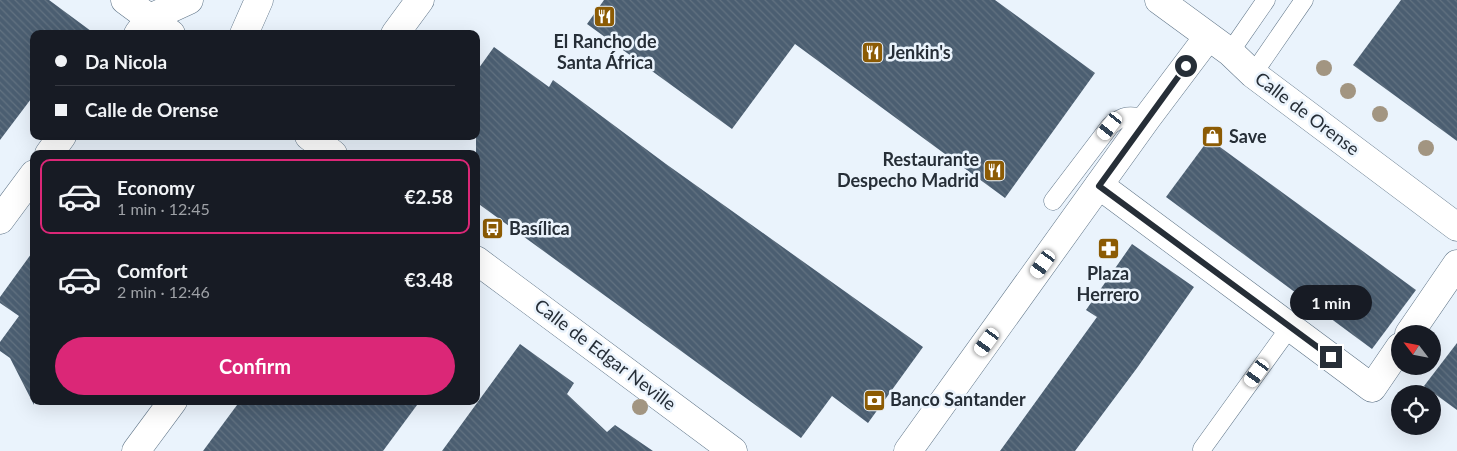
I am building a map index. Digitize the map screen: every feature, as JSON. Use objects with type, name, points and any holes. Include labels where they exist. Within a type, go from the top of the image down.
[{"type":"street","points":[[125,0],[153,28],[189,0]]},
{"type":"street","points":[[246,30],[258,0]]},
{"type":"street","points":[[398,30],[420,0]]},
{"type":"street","name":"Calle de Orense","points":[[1159,0],[1219,44],[1253,74],[1457,227]]},
{"type":"street","points":[[908,451],[1147,118],[1219,44]]},
{"type":"street","points":[[0,220],[30,179]]},
{"type":"street","points":[[1099,186],[1372,388],[1391,360]]},
{"type":"street","name":"Calle de Edgar Neville","points":[[480,263],[733,451]]},
{"type":"street","points":[[1415,325],[1457,264]]},
{"type":"street","points":[[136,451],[170,405]]},
{"type":"lane","points":[[1219,44],[1266,0]]},
{"type":"lane","points":[[1253,74],[1304,0]]},
{"type":"lane","points":[[1053,201],[1110,126],[1119,118],[1131,116],[1147,118]]},
{"type":"lane","points":[[1202,449],[1290,327]]},
{"type":"building","points":[[0,0],[49,0],[90,30],[30,30],[30,100],[0,140]]},
{"type":"building","points":[[604,0],[995,0],[1095,73],[1005,198],[795,44],[732,129],[587,24]]},
{"type":"building","points":[[1401,0],[1457,0],[1457,141],[1353,65]]},
{"type":"building","points":[[494,47],[549,87],[553,80],[666,164],[923,347],[868,423],[832,396],[801,438],[480,205],[480,150],[476,150],[476,140],[480,140],[480,66]]},
{"type":"building","points":[[1209,139],[1416,290],[1372,349],[1166,197]]},
{"type":"building","points":[[1132,244],[1194,287],[1075,451],[1000,451],[1097,317],[1086,310]]},
{"type":"building","points":[[30,256],[30,397],[10,358],[0,351],[0,342],[19,316],[0,303],[0,297]]},
{"type":"building","points":[[1457,343],[1457,410],[1441,398],[1441,385],[1425,385],[1432,375],[1441,375],[1441,364]]},
{"type":"building","points":[[520,344],[574,383],[567,394],[607,432],[615,425],[653,451],[442,451],[476,405],[480,405],[480,399]]},
{"type":"building","points":[[237,405],[417,405],[383,451],[203,451]]},
{"type":"place","name":"El Rancho de Santa África","points":[[605,17]]},
{"type":"place","name":"Jenkin's","points":[[872,53]]},
{"type":"place","name":"Save","points":[[1213,137]]},
{"type":"place","name":"Restaurante Despecho Madrid","points":[[995,170]]},
{"type":"place","name":"Basílica","points":[[493,229]]},
{"type":"place","name":"Plaza Herrero","points":[[1108,249]]},
{"type":"place","name":"Banco Santander","points":[[874,400]]},
{"type":"route","points":[[1186,66],[1099,186],[1331,357]]}]
